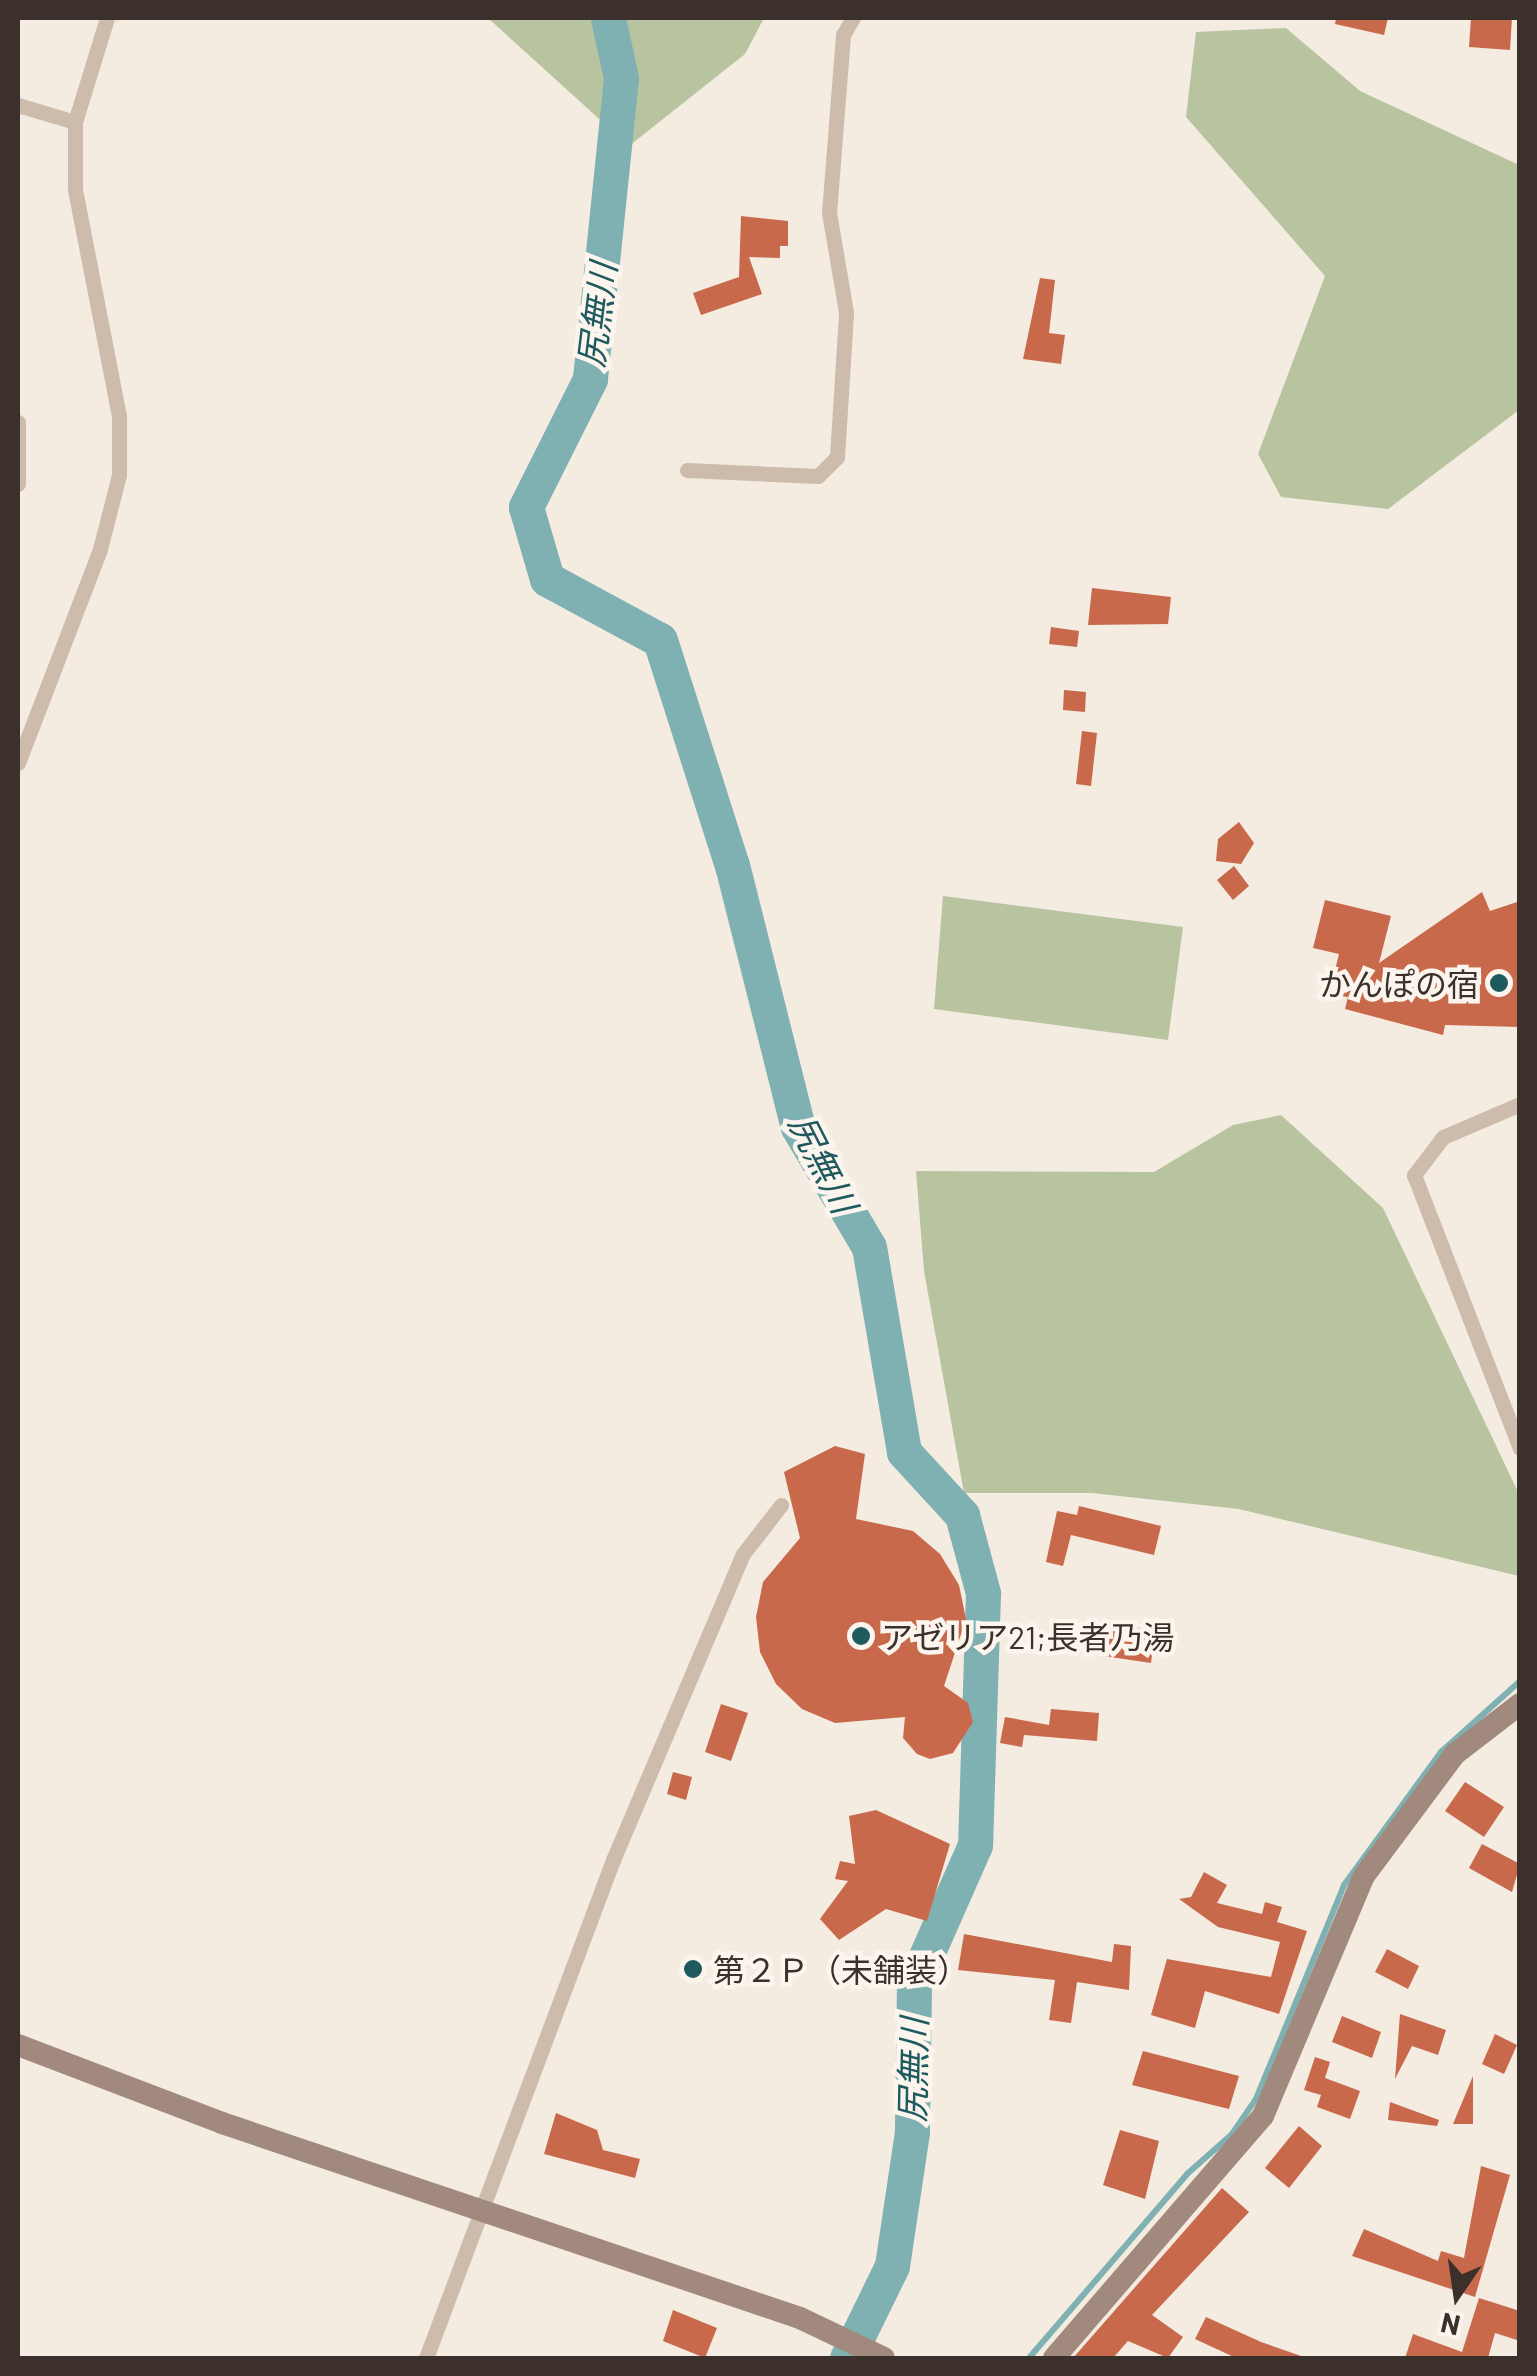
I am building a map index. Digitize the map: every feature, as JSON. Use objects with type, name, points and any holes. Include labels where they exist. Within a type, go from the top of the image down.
[{"type":"street","points":[[18,757],[100,548],[119,475],[118,416],[78,230],[76,122],[107,18]]},
{"type":"street","points":[[687,470],[818,476],[836,458],[846,312],[830,213],[843,35],[853,18]]},
{"type":"street","points":[[18,105],[76,122]]},
{"type":"street","points":[[18,422],[18,484]]},
{"type":"street","points":[[1520,1104],[1443,1137],[1414,1175],[1520,1448]]},
{"type":"street","points":[[426,2358],[485,2212],[548,2020],[714,1617],[743,1554],[782,1506]]},
{"type":"street","points":[[1054,2358],[1263,2116],[1364,1876],[1455,1754],[1520,1704]]},
{"type":"street","points":[[18,2045],[485,2212],[800,2318],[884,2358]]},
{"type":"green space","points":[[488,18],[764,18],[745,54],[629,146]]},
{"type":"green space","points":[[1286,28],[1360,91],[1519,165],[1519,410],[1388,509],[1281,497],[1258,454],[1325,276],[1186,117],[1196,32]]},
{"type":"green space","points":[[943,896],[1183,927],[1168,1040],[934,1009]]},
{"type":"green space","points":[[1281,1115],[1383,1208],[1519,1494],[1519,1576],[1239,1509],[1092,1493],[964,1493],[924,1271],[916,1171],[1154,1172],[1233,1125]]},
{"type":"building","points":[[1336,18],[1388,18],[1384,35],[1335,24]]},
{"type":"building","points":[[1471,18],[1512,18],[1510,50],[1469,47]]},
{"type":"building","points":[[741,216],[788,221],[788,246],[780,246],[780,258],[749,257],[762,294],[701,315],[693,293],[739,277]]},
{"type":"building","points":[[1040,278],[1055,280],[1049,333],[1065,335],[1061,364],[1023,359]]},
{"type":"building","points":[[1092,588],[1171,597],[1168,624],[1088,625]]},
{"type":"building","points":[[1051,627],[1079,631],[1077,647],[1049,644]]},
{"type":"building","points":[[1064,690],[1086,692],[1085,712],[1063,710]]},
{"type":"building","points":[[1082,731],[1097,733],[1091,786],[1076,784]]},
{"type":"building","points":[[1239,822],[1254,843],[1241,864],[1216,861],[1218,839]]},
{"type":"building","points":[[1234,866],[1249,886],[1233,900],[1217,880]]},
{"type":"building","points":[[1482,892],[1490,911],[1520,901],[1520,1027],[1445,1025],[1443,1035],[1345,1009],[1348,997],[1329,994],[1339,954],[1313,948],[1325,900],[1391,916],[1379,963]]},
{"type":"building","name":"アゼリア21;長者乃湯","points":[[835,1446],[865,1454],[856,1519],[913,1531],[940,1554],[959,1585],[966,1619],[944,1686],[968,1703],[973,1722],[953,1753],[930,1759],[917,1754],[903,1738],[905,1717],[835,1723],[802,1709],[776,1684],[760,1652],[756,1617],[763,1582],[800,1538],[784,1472]]},
{"type":"building","points":[[1079,1506],[1161,1526],[1154,1555],[1071,1535],[1063,1566],[1046,1562],[1057,1511],[1077,1515]]},
{"type":"building","points":[[1108,1624],[1155,1630],[1151,1663],[1104,1656]]},
{"type":"building","points":[[721,1704],[748,1713],[731,1761],[705,1752]]},
{"type":"building","points":[[1051,1709],[1099,1713],[1097,1741],[1024,1735],[1022,1747],[1000,1743],[1005,1717],[1049,1725]]},
{"type":"building","points":[[673,1772],[692,1777],[686,1800],[667,1794]]},
{"type":"building","points":[[1465,1782],[1504,1807],[1484,1837],[1445,1811]]},
{"type":"building","points":[[876,1810],[950,1844],[927,1921],[886,1909],[839,1940],[820,1919],[848,1881],[835,1879],[840,1861],[855,1864],[849,1816]]},
{"type":"building","points":[[1482,1844],[1520,1864],[1512,1892],[1469,1868]]},
{"type":"building","points":[[1204,1872],[1227,1885],[1217,1903],[1262,1914],[1265,1902],[1282,1907],[1277,1922],[1307,1931],[1279,2014],[1205,1991],[1195,2028],[1151,2015],[1167,1959],[1271,1977],[1280,1942],[1218,1927],[1179,1899],[1191,1897]]},
{"type":"building","points":[[964,1934],[1112,1962],[1114,1944],[1131,1946],[1129,1990],[1077,1982],[1071,2023],[1049,2020],[1055,1980],[958,1970]]},
{"type":"building","points":[[1387,1949],[1419,1966],[1408,1989],[1375,1972]]},
{"type":"building","points":[[1400,2014],[1446,2030],[1438,2055],[1412,2046],[1395,2079]]},
{"type":"building","points":[[1342,2016],[1381,2032],[1372,2058],[1332,2042]]},
{"type":"building","points":[[1495,2034],[1517,2045],[1504,2074],[1482,2064]]},
{"type":"building","points":[[1143,2051],[1239,2076],[1229,2109],[1132,2085]]},
{"type":"building","points":[[1315,2057],[1330,2062],[1325,2078],[1360,2091],[1350,2119],[1317,2107],[1321,2095],[1304,2090]]},
{"type":"building","points":[[1473,2076],[1473,2124],[1453,2124]]},
{"type":"building","points":[[1390,2102],[1439,2120],[1437,2126],[1388,2120]]},
{"type":"building","points":[[556,2113],[597,2130],[603,2150],[640,2159],[635,2178],[544,2154]]},
{"type":"building","points":[[1299,2126],[1322,2146],[1289,2188],[1265,2168]]},
{"type":"building","points":[[1120,2130],[1159,2141],[1145,2199],[1103,2185]]},
{"type":"building","points":[[1481,2166],[1510,2175],[1475,2297],[1352,2256],[1364,2229],[1438,2261],[1441,2251],[1464,2258]]},
{"type":"building","points":[[1222,2188],[1249,2212],[1152,2315],[1183,2337],[1168,2358],[1128,2341],[1113,2358],[1073,2358]]},
{"type":"building","points":[[1479,2298],[1520,2311],[1520,2341],[1495,2333],[1488,2358],[1405,2358],[1413,2334],[1462,2352]]},
{"type":"building","points":[[673,2310],[717,2328],[705,2358],[663,2341]]},
{"type":"building","points":[[1206,2317],[1307,2358],[1236,2358],[1195,2339]]},
{"type":"waterway","name":"尻無川","points":[[608,18],[621,78],[590,379],[526,507],[547,579],[660,640],[732,865],[798,1127],[869,1247],[904,1452],[962,1515],[983,1593],[975,1845],[914,1983],[912,2132],[892,2266],[847,2358]]},
{"type":"waterway","points":[[1029,2358],[1187,2174],[1232,2134],[1256,2099],[1344,1885],[1441,1752],[1520,1681]]},
{"type":"place","name":"かんぽの宿","points":[[1499,983]]},
{"type":"place","name":"アゼリア21;長者乃湯","points":[[861,1636]]},
{"type":"place","name":"第２Ｐ（未舗装）","points":[[693,1969]]}]
